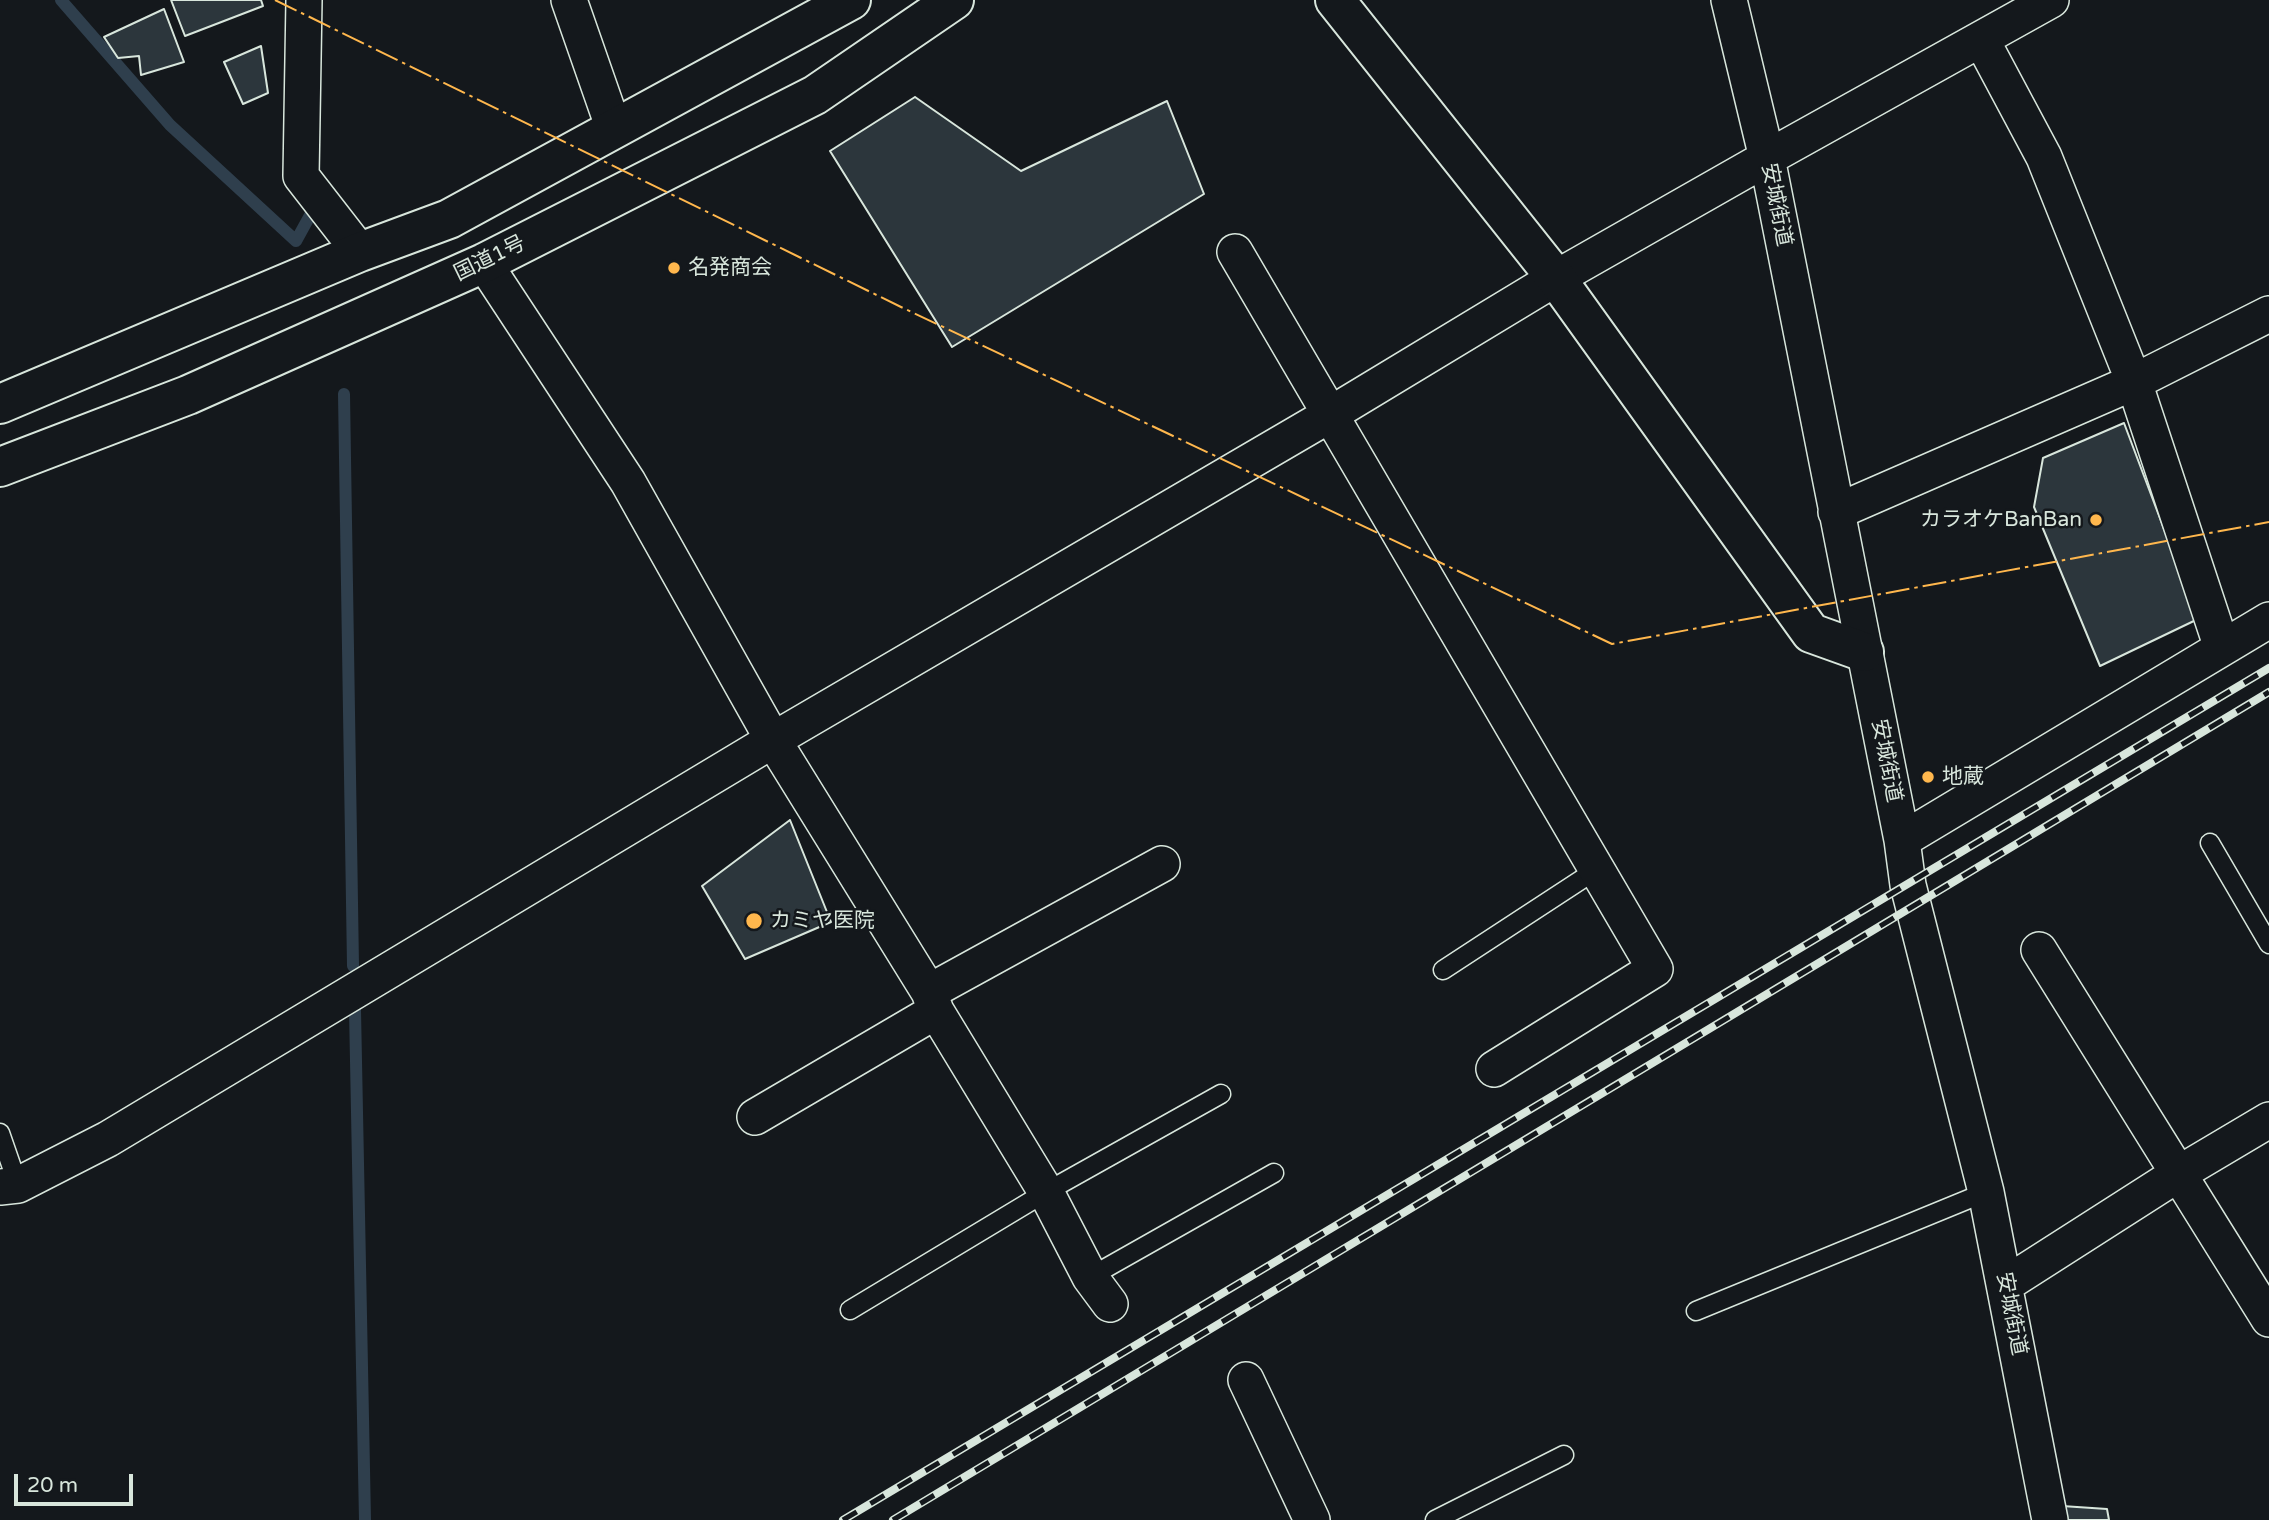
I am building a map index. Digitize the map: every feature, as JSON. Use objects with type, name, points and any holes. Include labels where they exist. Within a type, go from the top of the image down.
[{"type":"main road","points":[[0,404],[360,252],[449,219],[851,0]]},
{"type":"main road","name":"国道1号","points":[[0,467],[188,395],[484,263],[814,95],[954,0]]},
{"type":"main road","points":[[1335,0],[1556,278],[1811,632],[1864,652]]},
{"type":"street","points":[[303,0],[301,176],[360,252]]},
{"type":"street","points":[[569,0],[614,129]]},
{"type":"street","name":"安城街道","points":[[1729,0],[1767,158],[1913,905],[1986,1192],[2050,1520]]},
{"type":"street","points":[[9,1186],[120,1132],[773,740],[1331,414],[1556,278],[2051,0]]},
{"type":"street","points":[[1980,39],[2044,158],[2134,382],[2222,648]]},
{"type":"street","points":[[1235,252],[1655,968],[1494,1069]]},
{"type":"street","points":[[484,263],[628,482],[773,740],[1046,1192],[1100,1290]]},
{"type":"street","points":[[1836,512],[2134,382],[2269,314]]},
{"type":"street","points":[[1902,840],[2269,620]]},
{"type":"street","points":[[755,1117],[933,1002],[1162,864]]},
{"type":"street","points":[[2039,950],[2269,1319]]},
{"type":"street","points":[[2006,1284],[2178,1174],[2269,1120]]},
{"type":"street","points":[[1246,1380],[1312,1520]]},
{"type":"lane","points":[[2210,843],[2269,944]]},
{"type":"lane","points":[[1443,970],[1596,870]]},
{"type":"lane","points":[[850,1310],[1046,1192],[1221,1094]]},
{"type":"lane","points":[[0,1133],[9,1186]]},
{"type":"lane","points":[[1100,1290],[1274,1173]]},
{"type":"lane","points":[[1696,1311],[1986,1192]]},
{"type":"lane","points":[[1435,1520],[1564,1455]]},
{"type":"building","points":[[171,0],[261,0],[263,6],[185,36]]},
{"type":"building","points":[[164,9],[184,62],[141,75],[139,56],[118,58],[104,37]]},
{"type":"building","points":[[261,46],[268,93],[243,104],[224,62]]},
{"type":"building","points":[[915,97],[1021,171],[1167,101],[1204,194],[952,347],[830,151]]},
{"type":"building","points":[[2124,423],[2198,619],[2100,666],[2034,507],[2043,458]]},
{"type":"building","points":[[790,820],[831,922],[745,959],[702,886]]},
{"type":"building","points":[[2062,1506],[2107,1509],[2109,1520],[2065,1520]]},
{"type":"waterway","points":[[61,0],[170,125],[296,241],[313,210]]},
{"type":"waterway","points":[[344,394],[353,966]]},
{"type":"waterway","points":[[355,1010],[365,1520]]},
{"type":"railway","points":[[843,1520],[2269,668]]},
{"type":"railway","points":[[893,1520],[2269,692]]},
{"type":"power","points":[[275,0],[901,307],[1612,644],[2269,522]]},
{"type":"place","name":"名発商会","points":[[674,268]]},
{"type":"place","name":"カラオケBanBan","points":[[2096,520]]},
{"type":"place","name":"地蔵","points":[[1928,777]]},
{"type":"place","name":"カミヤ医院","points":[[754,921]]}]
